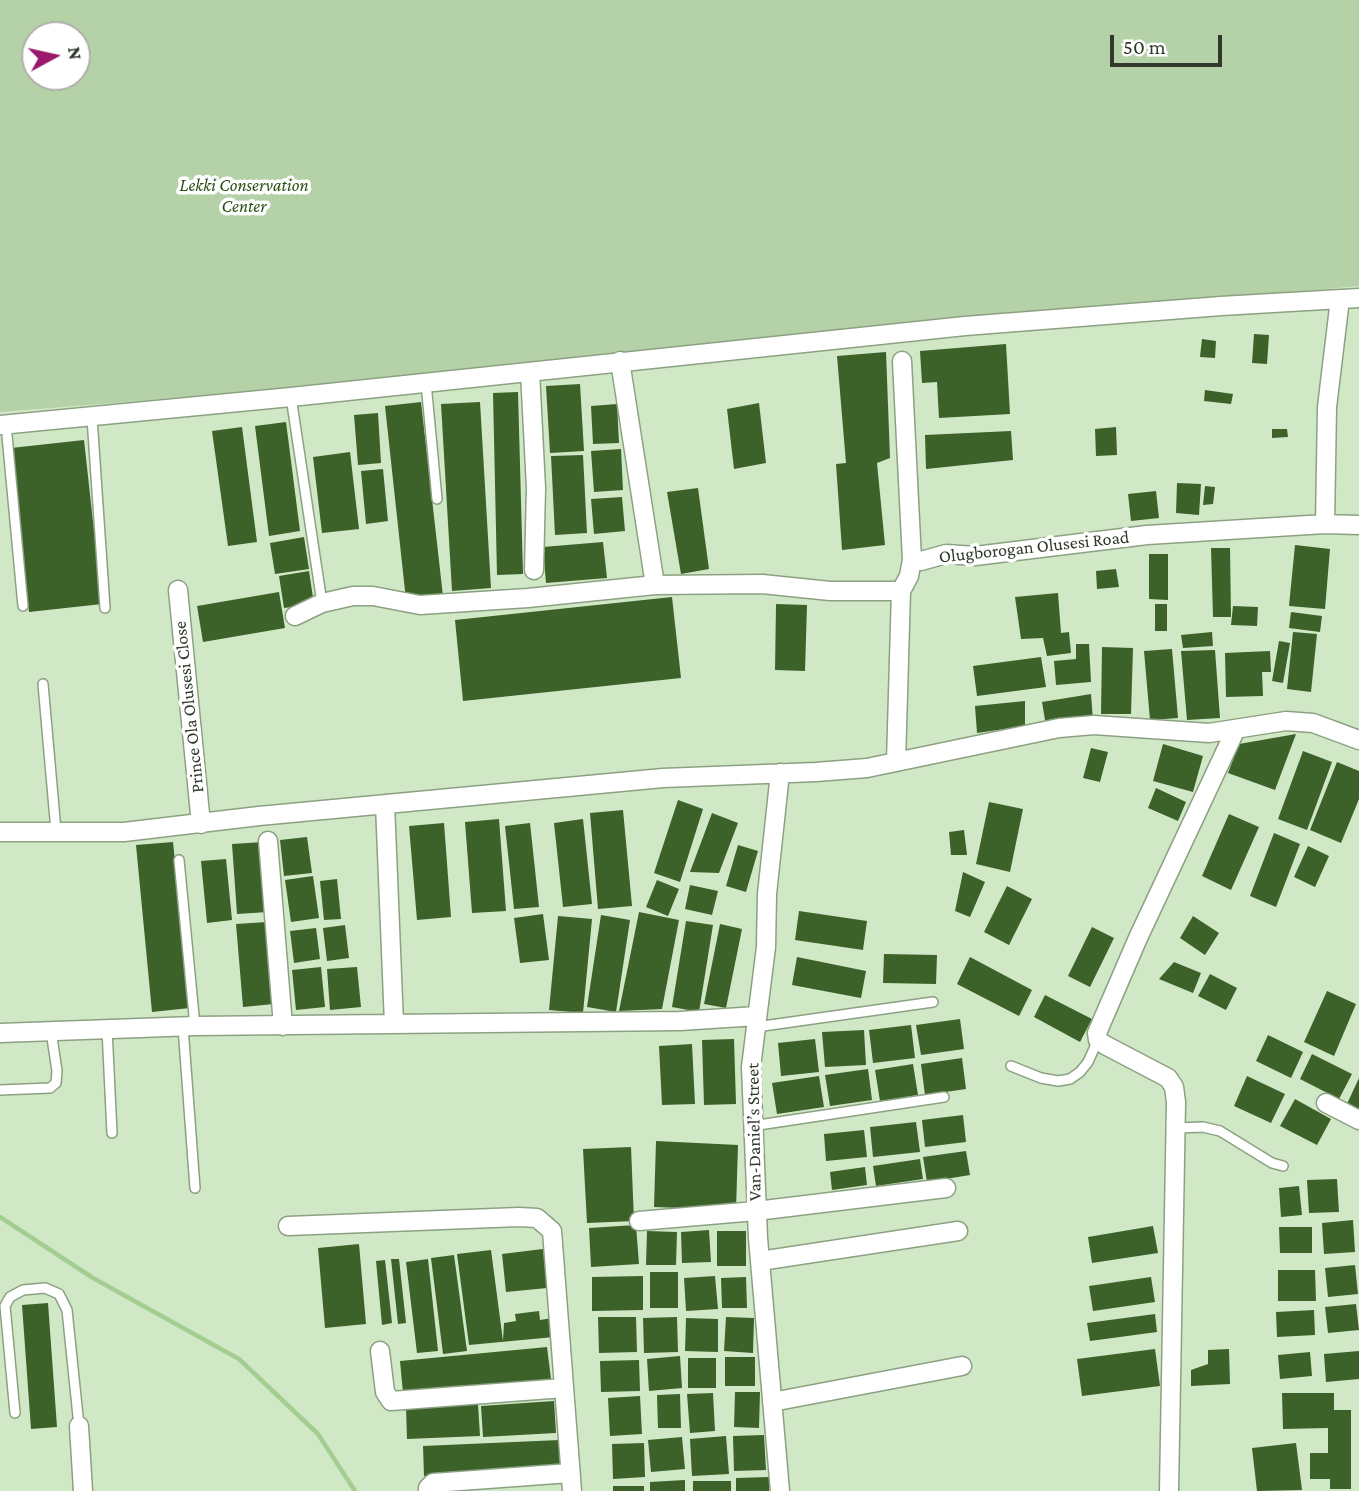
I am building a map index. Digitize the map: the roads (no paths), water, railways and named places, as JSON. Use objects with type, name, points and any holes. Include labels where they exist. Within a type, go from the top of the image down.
[{"type":"street","points":[[3,425],[93,418],[965,326],[1359,298]]},
{"type":"street","points":[[1325,524],[1327,407],[1340,299]]},
{"type":"street","points":[[620,361],[655,585]]},
{"type":"street","points":[[896,762],[901,591],[909,576],[912,560],[902,361]]},
{"type":"street","points":[[530,372],[536,488],[534,570]]},
{"type":"street","name":"Olugborogan Olusesi Road","points":[[912,560],[921,561],[946,554],[975,556],[1147,535],[1325,524],[1359,525]]},
{"type":"street","points":[[295,616],[322,603],[353,596],[373,596],[420,606],[655,585],[762,584],[831,591],[901,591]]},
{"type":"street","name":"Prince Ola Olusesi Close","points":[[178,590],[201,824]]},
{"type":"street","points":[[0,832],[124,832],[258,816],[663,778],[867,768],[1059,728],[1094,725],[1181,733],[1235,731],[1286,721],[1312,723],[1359,740]]},
{"type":"street","points":[[1169,1491],[1177,1128],[1174,1087],[1168,1078],[1098,1040],[1099,1025],[1235,731]]},
{"type":"street","name":"Van-Daniel’s Street","points":[[780,774],[767,894],[766,947],[751,1067],[756,1211],[780,1491]]},
{"type":"street","points":[[385,804],[394,1024]]},
{"type":"street","points":[[268,841],[283,1026]]},
{"type":"street","points":[[0,1033],[189,1026],[756,1022]]},
{"type":"street","points":[[1326,1103],[1359,1120]]},
{"type":"street","points":[[639,1221],[756,1211],[946,1188]]},
{"type":"street","points":[[288,1226],[537,1218],[552,1231],[571,1482],[433,1483],[428,1491]]},
{"type":"street","points":[[760,1261],[958,1231]]},
{"type":"street","points":[[380,1352],[386,1392],[391,1401],[564,1388]]},
{"type":"street","points":[[772,1402],[962,1366]]},
{"type":"street","points":[[79,1426],[83,1491]]},
{"type":"lane","points":[[426,383],[437,499]]},
{"type":"lane","points":[[291,397],[322,603]]},
{"type":"lane","points":[[93,418],[105,608]]},
{"type":"lane","points":[[3,425],[23,606]]},
{"type":"lane","points":[[43,684],[56,831]]},
{"type":"lane","points":[[179,860],[195,1188]]},
{"type":"lane","points":[[756,1022],[933,1002]]},
{"type":"lane","points":[[107,1029],[111,1133]]},
{"type":"lane","points":[[0,1090],[50,1088],[56,1083],[57,1071],[51,1031]]},
{"type":"lane","points":[[1011,1066],[1041,1078],[1058,1081],[1070,1079],[1088,1062],[1098,1040]]},
{"type":"lane","points":[[752,1126],[944,1097]]},
{"type":"lane","points":[[1177,1128],[1203,1127],[1220,1131],[1272,1163],[1283,1166]]},
{"type":"lane","points":[[15,1413],[5,1306],[10,1297],[23,1290],[45,1289],[59,1294],[67,1310],[79,1426]]},
{"type":"waterway","points":[[0,1217],[93,1278],[239,1359],[318,1434],[355,1491]]},
{"type":"park label","name":"Lekki Conservation Center","points":[[244,195]]}]
